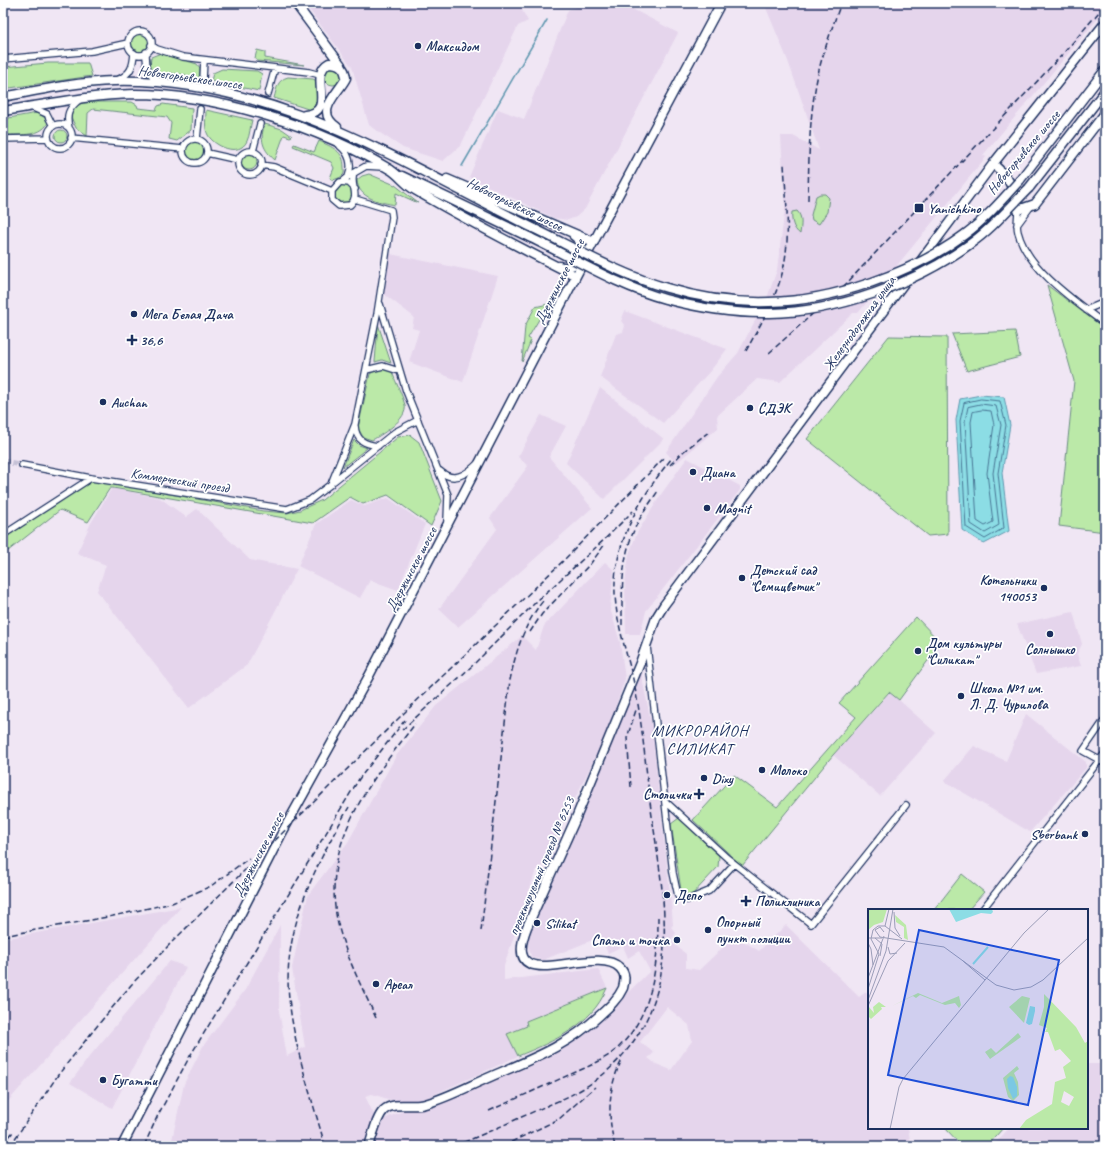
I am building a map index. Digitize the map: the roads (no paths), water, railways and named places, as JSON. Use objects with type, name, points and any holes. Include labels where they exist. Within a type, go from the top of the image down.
[{"type":"main road","points":[[295,3],[343,68],[346,78],[328,105],[328,117],[334,125],[346,134]]},
{"type":"main road","name":"Дзержинское шоссе","points":[[122,1146],[282,833],[343,726],[576,276],[721,3]]},
{"type":"main road","name":"Железнодорожная улица","points":[[647,646],[656,618],[664,605],[993,164],[1105,23]]},
{"type":"main road","points":[[304,115],[313,114],[320,108],[322,96],[320,77],[328,55],[326,45]]},
{"type":"main road","points":[[325,66],[335,63],[343,68]]},
{"type":"main road","name":"Новоегорьевское шоссе","points":[[3,97],[86,83],[115,81],[169,84],[242,96],[304,115],[346,134],[619,270],[667,288],[734,301],[770,302],[790,301],[834,292],[875,280],[925,259],[964,235],[1020,180],[1105,70]]},
{"type":"main road","points":[[320,77],[326,86],[335,88],[340,86]]},
{"type":"main road","name":"Новоегорьевское шоссе","points":[[3,112],[82,97],[136,94],[179,97],[208,102],[276,118],[335,142],[614,279],[665,299],[733,312],[771,314],[791,312],[837,303],[878,291],[930,269],[971,244],[1028,188],[1105,91]]},
{"type":"main road","points":[[993,164],[1008,178],[1012,185],[1018,210],[1035,204],[1105,113]]},
{"type":"main road","points":[[394,157],[594,242]]},
{"type":"main road","points":[[390,170],[413,189],[490,232],[576,276]]},
{"type":"main road","points":[[548,261],[567,268],[580,260],[583,249],[580,241],[566,230]]},
{"type":"main road","name":"проектируемый проезд № 6253","points":[[369,1146],[379,1117],[385,1110],[392,1106],[424,1104],[555,1049],[586,1028],[611,1005],[620,994],[624,985],[625,976],[616,964],[588,960],[538,967],[530,964],[525,958],[522,946],[527,927],[576,818],[647,646]]},
{"type":"street","points":[[128,43],[133,33],[142,31],[149,36],[152,45],[176,55],[204,60],[309,72],[320,77]]},
{"type":"street","points":[[115,81],[125,77],[132,69],[134,53],[128,43]]},
{"type":"street","points":[[3,59],[92,51],[128,43]]},
{"type":"street","points":[[134,53],[142,54],[152,45]]},
{"type":"street","points":[[146,52],[146,66],[148,72],[155,79],[169,84]]},
{"type":"street","points":[[203,80],[204,60]]},
{"type":"street","points":[[268,94],[275,68]]},
{"type":"street","points":[[69,129],[62,124],[53,126],[50,129],[48,138],[50,143],[59,147],[67,145],[71,138],[67,114],[69,109],[82,97]]},
{"type":"street","points":[[30,107],[47,114],[53,126]]},
{"type":"street","points":[[197,139],[200,109]]},
{"type":"street","points":[[253,152],[260,124]]},
{"type":"street","points":[[3,139],[48,138]]},
{"type":"street","points":[[71,138],[183,149]]},
{"type":"street","points":[[197,139],[205,144],[207,153],[202,161],[192,163],[185,158],[183,149],[188,141],[197,139]]},
{"type":"street","points":[[335,142],[347,152],[350,162],[348,177],[340,182],[332,191],[332,200],[339,206],[347,206],[355,199],[353,177],[361,167],[372,165],[390,170]]},
{"type":"street","points":[[253,152],[260,156],[261,165],[257,172],[249,174],[242,171],[238,160],[244,153],[253,152]]},
{"type":"street","points":[[207,153],[238,160]]},
{"type":"street","points":[[261,165],[274,166],[332,191]]},
{"type":"street","points":[[340,182],[349,183],[355,189]]},
{"type":"street","name":"Коммерческий проезд","points":[[22,465],[91,478],[287,509],[310,500],[333,481],[355,424],[379,301],[392,213],[391,210],[355,199]]},
{"type":"street","points":[[1017,225],[1032,205]]},
{"type":"street","points":[[1018,210],[1017,225],[1020,238],[1028,254],[1047,276],[1086,310],[1105,324]]},
{"type":"street","points":[[379,301],[399,370],[448,495],[448,512],[443,535]]},
{"type":"street","points":[[1086,310],[1105,302]]},
{"type":"street","points":[[366,370],[383,366],[399,370]]},
{"type":"street","points":[[333,481],[395,432],[418,420]]},
{"type":"street","points":[[355,424],[356,432],[360,440],[364,443],[378,446]]},
{"type":"street","points":[[439,471],[450,478],[460,477],[482,460]]},
{"type":"street","points":[[3,535],[91,478]]},
{"type":"street","points":[[647,646],[665,802],[678,896],[687,900],[709,892],[734,864]]},
{"type":"street","points":[[1103,762],[1083,751],[1105,719]]},
{"type":"street","points":[[983,909],[1103,762],[1105,753]]},
{"type":"street","points":[[665,802],[734,864],[792,912],[811,924],[906,806]]},
{"type":"water","points":[[981,395],[1004,397],[1010,425],[1002,473],[1009,531],[984,544],[962,530],[956,420],[960,399]]},
{"type":"waterway","points":[[462,166],[547,20]]},
{"type":"tunnel","points":[[200,109],[203,80]]},
{"type":"tunnel","points":[[260,124],[268,94]]},
{"type":"tunnel","points":[[3,461],[22,465]]},
{"type":"railway","points":[[808,200],[810,130],[814,96],[821,62],[841,3]]},
{"type":"railway","points":[[769,353],[847,283],[1062,55],[1105,5]]},
{"type":"railway","points":[[746,351],[772,302],[783,270],[787,244],[787,204],[784,164]]},
{"type":"railway","points":[[670,465],[684,451],[710,431]]},
{"type":"railway","points":[[10,1146],[58,1075],[131,985],[170,944],[403,714],[563,561],[665,457]]},
{"type":"railway","points":[[455,1146],[563,1099],[589,1085],[606,1072],[632,1043],[650,1012],[660,979],[664,945],[664,910],[639,709],[619,625],[615,598],[615,584],[619,554],[636,510],[644,496],[672,458]]},
{"type":"railway","points":[[622,625],[623,575],[627,551],[637,523],[658,491]]},
{"type":"railway","points":[[402,730],[472,666],[538,600],[605,539],[633,511]]},
{"type":"railway","points":[[530,632],[542,614],[591,563],[605,544]]},
{"type":"railway","points":[[481,931],[510,680],[515,659],[526,628],[543,601]]},
{"type":"railway","points":[[631,787],[627,738],[636,710]]},
{"type":"railway","points":[[144,1146],[158,1115],[190,1056],[359,779],[405,720]]},
{"type":"railway","points":[[376,1018],[342,940],[334,898],[335,870],[341,844],[352,818],[365,794],[380,770],[415,724]]},
{"type":"railway","points":[[325,1146],[304,1073],[291,1017],[288,973],[296,923],[304,898],[325,851],[349,807]]},
{"type":"railway","points":[[3,936],[113,916],[172,903],[211,886],[249,858]]},
{"type":"railway","points":[[489,1111],[593,1064],[620,1046],[631,1033],[640,1018],[652,986],[657,951],[658,917]]},
{"type":"railway","points":[[615,1146],[612,1135],[610,1102],[614,1080],[622,1060]]},
{"type":"railway","points":[[503,1146],[559,1119],[595,1087]]},
{"type":"railway","points":[[3,1144],[13,1132]]},
{"type":"place","name":"Максидом","points":[[418,46]]},
{"type":"place","name":"Yanichkino","points":[[919,208]]},
{"type":"place","name":"Мега Белая Дача","points":[[134,314]]},
{"type":"place","name":"36,6","points":[[132,340]]},
{"type":"place","name":"Auchan","points":[[103,402]]},
{"type":"place","name":"СДЭК","points":[[750,408]]},
{"type":"place","name":"Диана","points":[[693,472]]},
{"type":"place","name":"Magnit","points":[[707,508]]},
{"type":"place","name":"Детский сад \"Семицветик\"","points":[[742,578]]},
{"type":"place","name":"Котельники 140053","points":[[1044,588]]},
{"type":"place","name":"Солнышко","points":[[1050,634]]},
{"type":"place","name":"Дом культуры \"Силикат\"","points":[[918,651]]},
{"type":"place","name":"Школа №1 им. Л. Д. Чурилова","points":[[961,696]]},
{"type":"place","name":"Молоко","points":[[762,770]]},
{"type":"place","name":"Dixy","points":[[704,778]]},
{"type":"place","name":"Столички","points":[[699,794]]},
{"type":"place","name":"Sberbank","points":[[1085,834]]},
{"type":"place","name":"Депо","points":[[667,895]]},
{"type":"place","name":"Поликлиника","points":[[746,901]]},
{"type":"place","name":"Silikat","points":[[537,923]]},
{"type":"place","name":"Опорный пункт полиции","points":[[708,930]]},
{"type":"place","name":"Спать и точка","points":[[677,940]]},
{"type":"place","name":"Ареал","points":[[376,984]]},
{"type":"place","name":"Бугатти","points":[[103,1080]]},
{"type":"district","name":"МИКРОРАЙОН СИЛИКАТ","points":[[700,739]]}]
